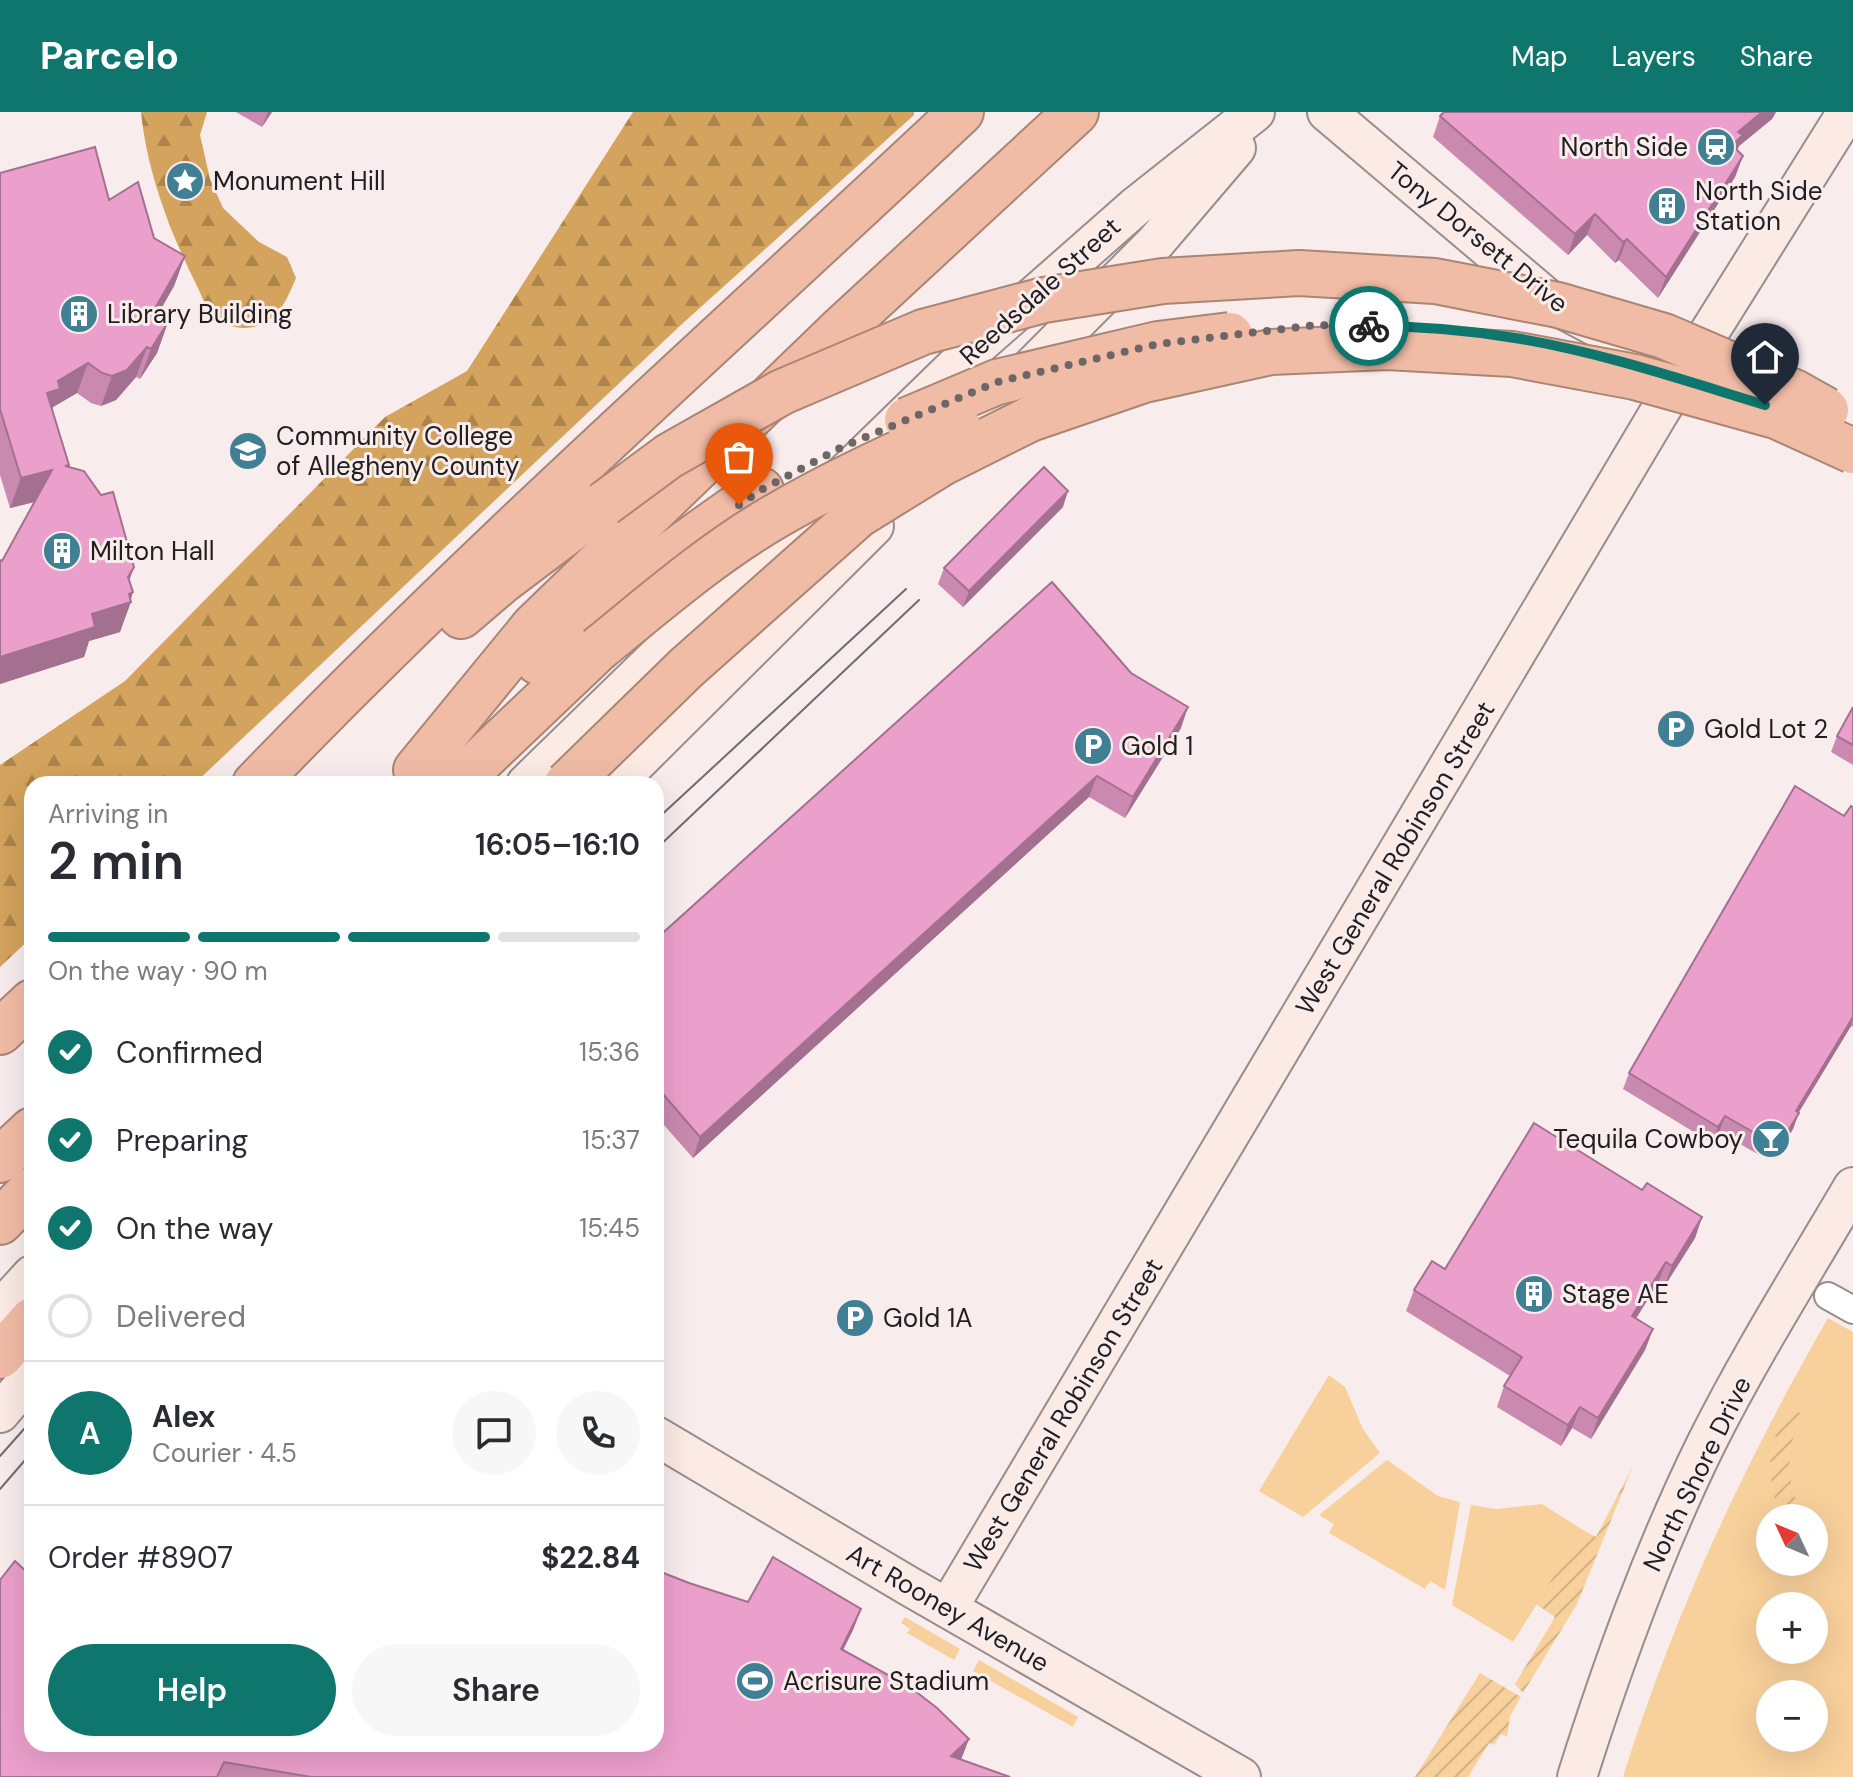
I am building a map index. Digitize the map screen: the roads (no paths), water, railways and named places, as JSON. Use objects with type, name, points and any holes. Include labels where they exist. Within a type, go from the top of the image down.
[{"type":"highway","points":[[263,776],[348,688],[542,501],[961,112]]},
{"type":"highway","points":[[427,776],[534,626],[839,331],[1076,112]]},
{"type":"highway","points":[[273,776],[502,581],[669,456],[782,392],[923,332],[1044,300],[1163,281],[1299,273],[1435,281],[1558,305],[1664,336],[1794,392],[1853,424]]},
{"type":"highway","points":[[428,776],[589,617],[675,549],[761,490],[842,447],[997,382],[1158,344],[1316,325],[1433,327],[1518,338],[1635,366],[1765,405],[1853,439]]},
{"type":"highway","points":[[429,776],[598,649],[691,573],[774,517],[881,460],[980,417],[1140,373],[1277,353],[1426,346],[1529,354],[1643,375],[1765,405]]},
{"type":"highway","points":[[566,764],[686,668],[858,515],[942,463],[1030,419],[1144,380],[1271,352],[1387,347],[1512,354],[1635,377],[1762,412],[1853,451]]},
{"type":"highway","points":[[0,1032],[24,1010]]},
{"type":"highway","points":[[0,1160],[24,1138]]},
{"type":"highway","points":[[0,1222],[24,1197]]},
{"type":"highway","points":[[0,1356],[24,1329]]},
{"type":"street","name":"Reedsdale Street","points":[[542,776],[566,764],[967,355],[1135,207],[1255,112]]},
{"type":"street","name":"Reedsdale Street","points":[[623,776],[1155,243],[1267,112]]},
{"type":"street","name":"Tony Dorsett Drive","points":[[1327,112],[1555,305],[1684,374],[1853,458]]},
{"type":"street","name":"West General Robinson Street","points":[[948,1608],[1684,374],[1847,112]]},
{"type":"street","points":[[537,776],[566,764]]},
{"type":"street","name":"North Shore Drive","points":[[1577,1777],[1626,1628],[1666,1529],[1748,1366],[1853,1187]]},
{"type":"street","points":[[0,1310],[24,1284]]},
{"type":"street","points":[[1828,1296],[1853,1310]]},
{"type":"street","points":[[0,1413],[24,1384]]},
{"type":"street","name":"Art Rooney Avenue","points":[[664,1441],[1241,1777]]},
{"type":"tram line","points":[[664,813],[906,589]]},
{"type":"tram line","points":[[664,841],[919,600]]},
{"type":"tram line","points":[[0,1456],[24,1429]]},
{"type":"tram line","points":[[0,1489],[24,1461]]},
{"type":"place","name":"North Side","points":[[1716,147]]},
{"type":"place","name":"Monument Hill","points":[[185,181]]},
{"type":"place","name":"North Side Station","points":[[1667,206]]},
{"type":"place","name":"Library Building","points":[[79,314]]},
{"type":"place","name":"Community College of Allegheny County","points":[[248,451]]},
{"type":"place","name":"Milton Hall","points":[[62,551]]},
{"type":"place","name":"Gold Lot 2","points":[[1676,729]]},
{"type":"place","name":"Gold 1","points":[[1093,746]]},
{"type":"place","name":"Tequila Cowboy","points":[[1771,1139]]},
{"type":"place","name":"Stage AE","points":[[1534,1294]]},
{"type":"place","name":"Gold 1A","points":[[855,1318]]},
{"type":"place","name":"Acrisure Stadium","points":[[755,1681]]}]
